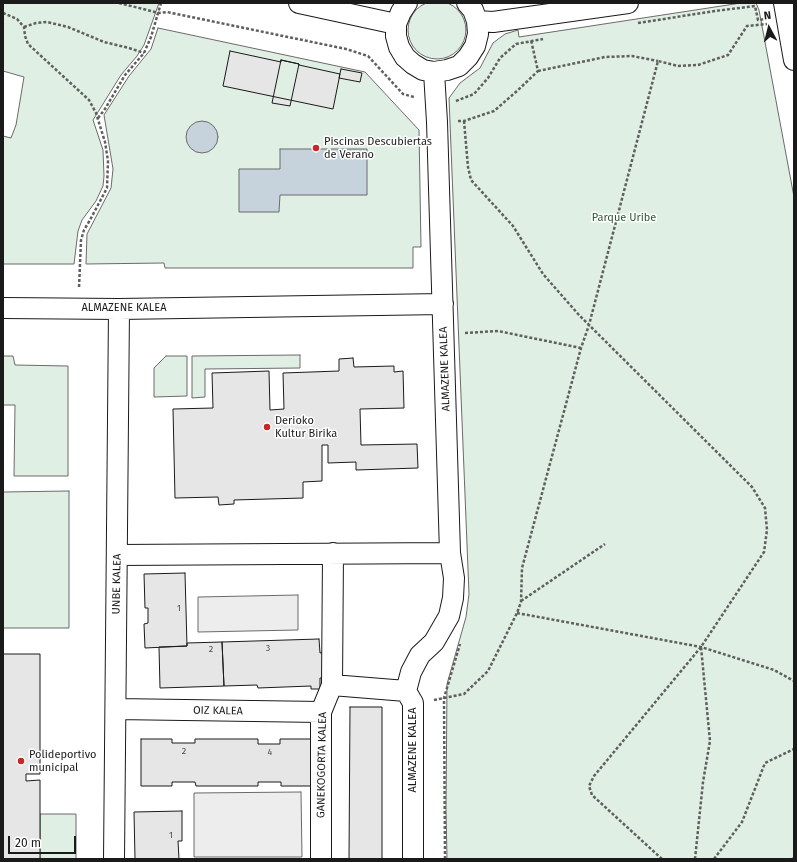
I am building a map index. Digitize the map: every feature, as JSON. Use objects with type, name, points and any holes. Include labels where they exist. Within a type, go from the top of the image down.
[{"type":"street","points":[[299,3],[396,24]]},
{"type":"street","points":[[407,3],[396,24],[396,36],[399,47],[405,57],[413,64],[423,70],[434,72],[459,66],[468,57],[475,46],[478,34],[477,21],[473,10],[467,3]]},
{"type":"street","points":[[477,21],[493,22],[528,18],[628,3]]},
{"type":"street","points":[[784,3],[794,60]]},
{"type":"street","points":[[434,72],[443,304]]},
{"type":"street","name":"ALMAZENE KALEA","points":[[3,308],[119,309],[443,304],[450,553],[454,578],[453,598],[449,616],[434,642],[420,655],[411,672],[410,697],[414,859]]},
{"type":"street","name":"UNBE KALEA","points":[[114,859],[119,309]]},
{"type":"street","name":"GANEKOGORTA KALEA","points":[[321,859],[321,712],[332,685],[333,553]]},
{"type":"street","points":[[117,555],[450,553]]},
{"type":"street","points":[[332,685],[410,697]]},
{"type":"street","name":"OIZ KALEA","points":[[116,709],[321,712]]},
{"type":"path","points":[[98,118],[109,103],[125,75],[144,53],[151,37],[161,3]]},
{"type":"path","points":[[3,13],[17,19],[24,27],[28,44],[88,100],[98,118],[105,142],[108,161],[107,188],[84,230],[81,240],[78,309]]},
{"type":"path","points":[[528,18],[538,71]]},
{"type":"path","points":[[24,27],[36,23],[47,22],[68,27],[104,42],[144,53]]},
{"type":"path","points":[[437,122],[464,121],[494,111],[538,71],[605,58],[632,56],[678,66],[698,65],[728,55],[747,26],[788,22]]},
{"type":"path","points":[[410,697],[464,694],[488,671],[517,613],[521,602],[522,568],[581,348],[589,325],[658,61]]},
{"type":"path","points":[[464,121],[468,167],[471,180],[513,226],[543,274],[589,325],[752,487],[765,508],[767,530],[764,552],[701,647],[594,776],[589,786],[592,795],[662,859]]},
{"type":"path","points":[[444,335],[498,331],[581,348]]},
{"type":"path","points":[[521,602],[605,544]]},
{"type":"path","points":[[517,613],[701,647],[774,670],[794,681]]},
{"type":"path","points":[[695,859],[703,782],[710,741],[701,647]]},
{"type":"path","points":[[714,859],[742,822],[765,763],[794,749]]},
{"type":"green space","points":[[431,1],[443,1],[458,9],[466,24],[466,36],[458,51],[443,59],[431,59],[416,51],[408,36],[408,24],[416,9]]},
{"type":"green space","points":[[3,3],[159,3],[144,45],[121,75],[93,120],[103,150],[103,186],[96,201],[82,220],[78,231],[74,264],[3,264],[3,136],[11,138],[16,125],[24,77],[3,71]]},
{"type":"green space","name":"Parque Uribe","points":[[741,3],[756,3],[759,10],[794,197],[794,859],[447,859],[447,684],[466,617],[469,594],[449,98],[460,83],[480,68],[493,43],[505,34],[518,30],[519,37]]},
{"type":"green space","name":"Piscinas Descubiertas de Verano","points":[[158,28],[365,72],[419,130],[421,247],[413,247],[413,268],[165,268],[164,263],[86,264],[87,234],[111,188],[113,169],[104,115],[129,76],[151,49]]},
{"type":"green space","points":[[300,355],[300,368],[205,369],[205,397],[192,398],[192,356]]},
{"type":"green space","points":[[3,356],[13,356],[15,365],[68,366],[68,476],[14,476],[15,405],[3,405]]},
{"type":"green space","points":[[166,356],[187,356],[187,396],[154,397],[154,368]]},
{"type":"green space","points":[[69,491],[69,628],[3,628],[3,492]]},
{"type":"green space","points":[[40,814],[76,814],[76,859],[40,859]]},
{"type":"shaded area","points":[[202,121],[213,126],[218,137],[213,148],[202,153],[191,148],[186,137],[191,126]]},
{"type":"shaded area","points":[[280,149],[367,149],[367,195],[280,195],[279,212],[239,212],[239,169],[280,169]]},
{"type":"shaded area","points":[[298,595],[298,630],[198,632],[198,597]]},
{"type":"shaded area","points":[[301,792],[302,857],[194,857],[194,793]]},
{"type":"building","points":[[230,51],[281,62],[281,60],[340,74],[333,109],[223,86]]},
{"type":"building","points":[[281,60],[299,64],[290,106],[272,103]]},
{"type":"building","points":[[341,69],[362,73],[360,82],[339,78]]},
{"type":"building","name":"Derioko Kultur Birika","points":[[353,358],[354,367],[394,366],[394,372],[403,371],[404,408],[360,409],[361,445],[417,444],[418,468],[356,470],[356,462],[328,463],[328,445],[322,445],[322,481],[303,482],[303,498],[234,500],[234,504],[219,505],[218,497],[175,498],[173,409],[213,408],[212,373],[269,371],[270,410],[284,409],[283,373],[339,371],[339,359]]},
{"type":"building","points":[[185,573],[187,646],[145,648],[144,624],[148,623],[148,608],[145,608],[144,574]]},
{"type":"building","points":[[319,639],[320,653],[324,652],[324,678],[320,678],[320,689],[311,689],[311,686],[258,688],[257,685],[224,686],[222,642]]},
{"type":"building","points":[[222,642],[224,686],[160,688],[159,647],[187,646],[187,643]]},
{"type":"building","name":"Polideportivo municipal","points":[[3,654],[40,654],[40,774],[26,774],[26,781],[40,780],[40,859],[3,859]]},
{"type":"building","points":[[350,707],[382,707],[382,859],[349,859]]},
{"type":"building","points":[[141,739],[172,739],[172,743],[195,743],[195,739],[258,739],[258,744],[280,744],[280,739],[312,739],[312,786],[281,786],[281,782],[258,782],[258,786],[196,786],[195,782],[172,782],[172,786],[141,786]]},
{"type":"building","points":[[182,811],[182,841],[178,841],[179,859],[135,859],[134,812]]},
{"type":"place","name":"Piscinas Descubiertas de Verano","points":[[316,148]]},
{"type":"place","name":"Derioko Kultur Birika","points":[[267,427]]},
{"type":"place","name":"Polideportivo municipal","points":[[21,761]]}]
